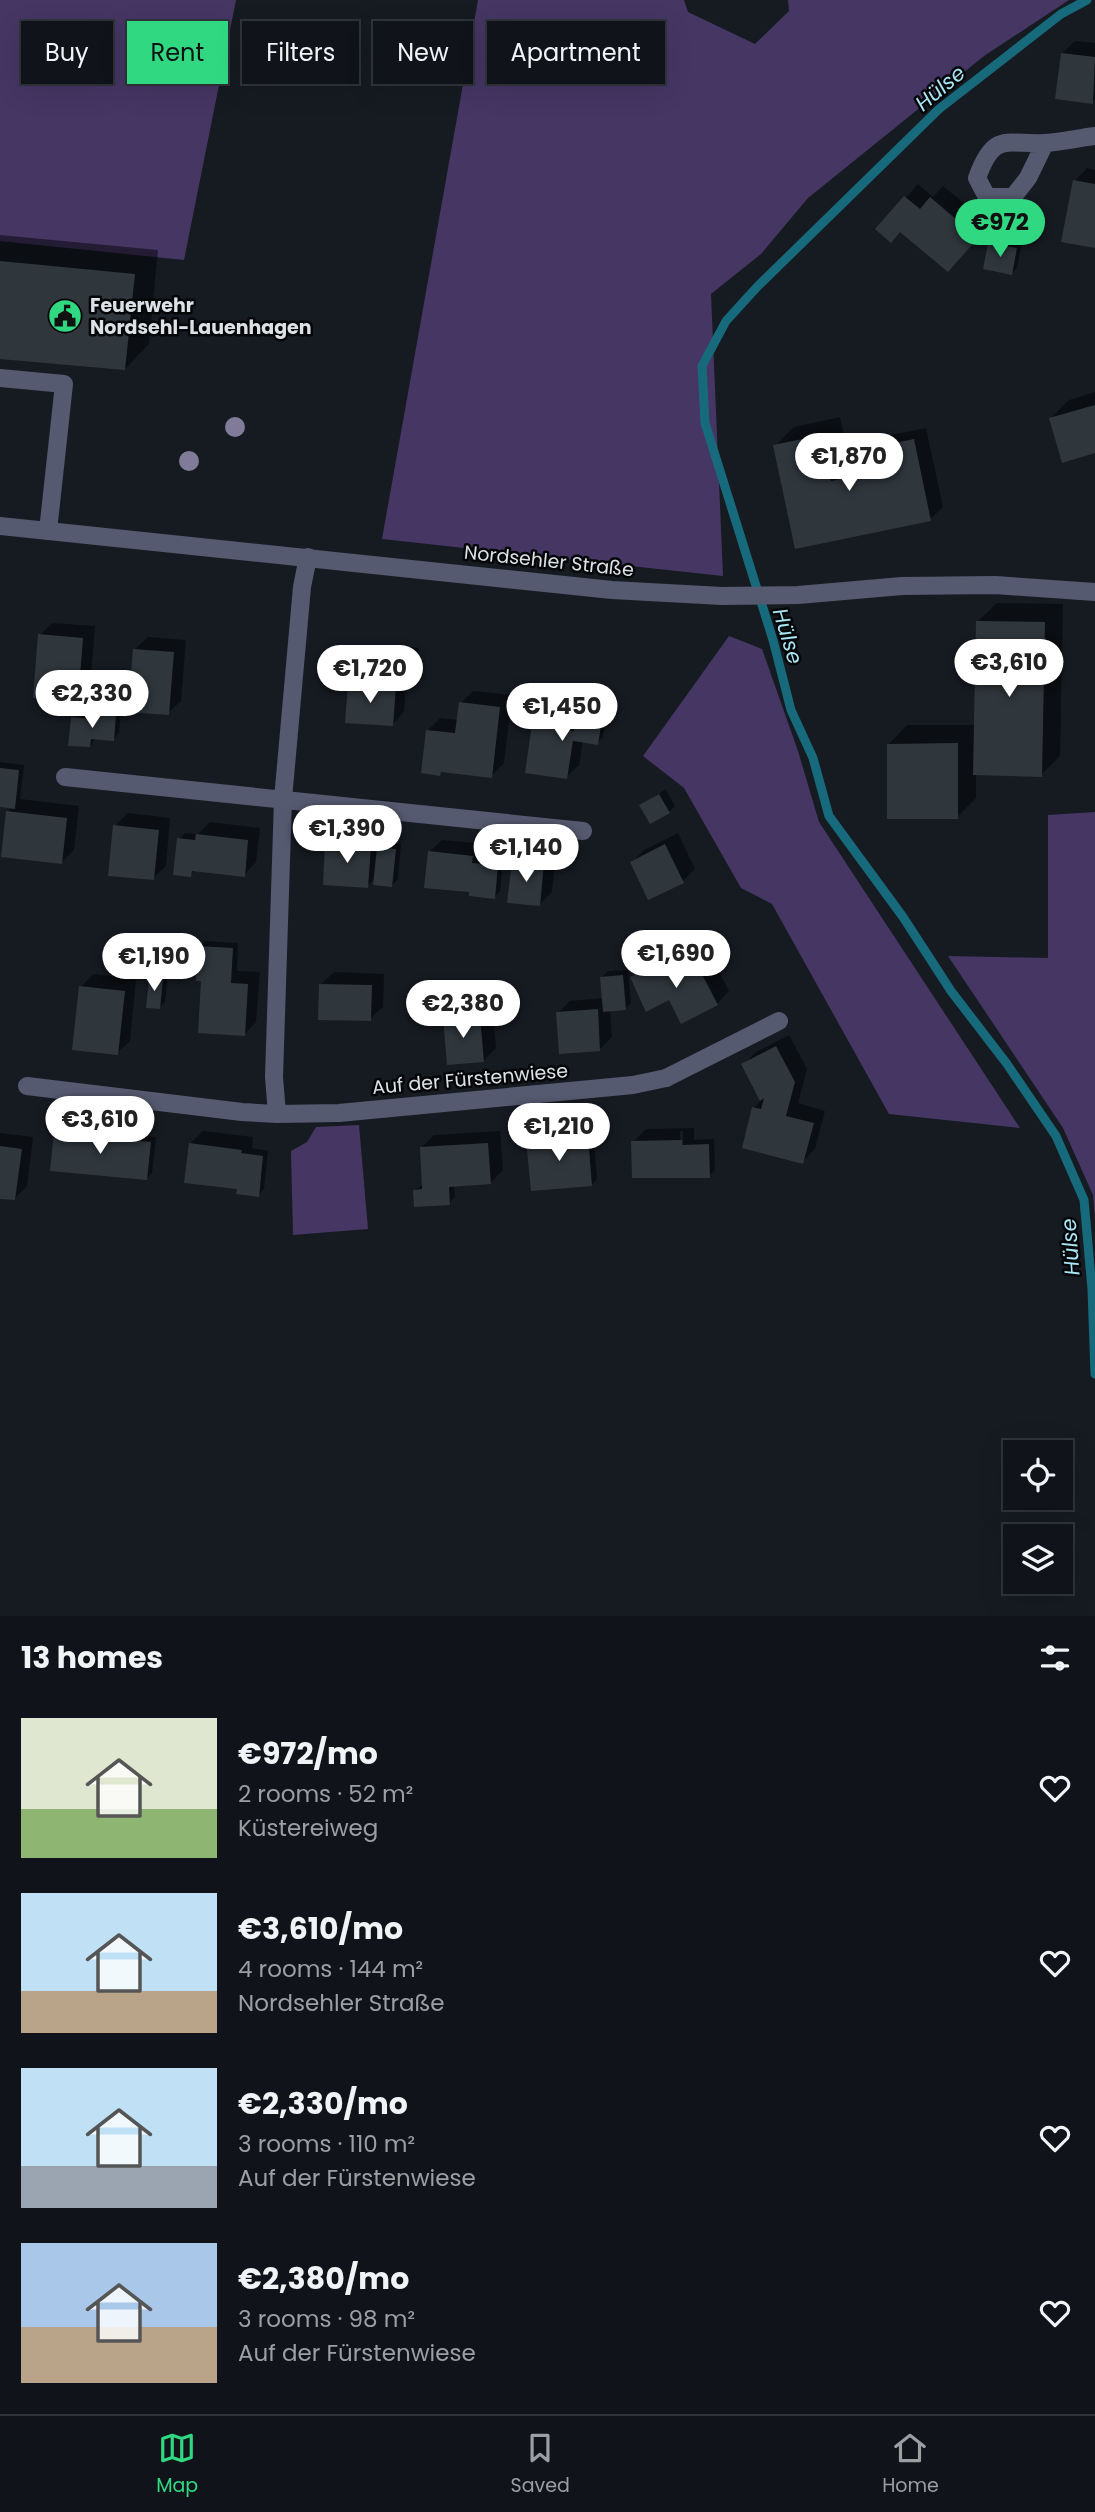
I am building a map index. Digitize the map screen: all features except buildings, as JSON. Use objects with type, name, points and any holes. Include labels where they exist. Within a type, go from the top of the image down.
[{"type":"street","points":[[1045,143],[1095,136]]},
{"type":"street","points":[[0,378],[64,384],[48,531]]},
{"type":"street","name":"Nordsehler Straße","points":[[0,526],[611,590],[722,596],[798,595],[902,586],[995,585],[1095,592]]},
{"type":"street","points":[[277,1114],[274,1077],[283,799],[302,587],[308,558]]},
{"type":"street","points":[[65,777],[583,831]]},
{"type":"street","name":"Auf der Fürstenwiese","points":[[27,1086],[242,1112],[353,1112],[633,1085],[666,1078],[779,1021]]},
{"type":"shaded area","points":[[0,0],[236,0],[228,40],[228,21],[127,21],[127,84],[219,84],[184,260],[0,241]]},
{"type":"shaded area","points":[[478,0],[684,0],[688,12],[755,44],[789,11],[788,0],[1069,0],[984,56],[808,198],[761,254],[711,294],[723,576],[382,539],[463,84],[473,84],[473,28]]},
{"type":"shaded area","points":[[729,636],[762,649],[798,751],[819,822],[1020,1128],[889,1114],[772,904],[741,888],[684,788],[643,756]]},
{"type":"shaded area","points":[[1095,812],[1095,1219],[1093,1195],[1063,1128],[948,956],[1048,958],[1048,815]]},
{"type":"shaded area","points":[[359,1125],[368,1229],[293,1235],[291,1151],[307,1142],[316,1127]]},
{"type":"waterway","name":"Hülse","points":[[1087,0],[1061,14],[939,109],[757,287],[726,321],[702,366],[705,423],[773,640],[791,710],[813,758],[829,816],[1056,1136],[1084,1200],[1092,1289],[1095,1374]]},
{"type":"place","name":"Feuerwehr Nordsehl-Lauenhagen","points":[[65,316]]}]
